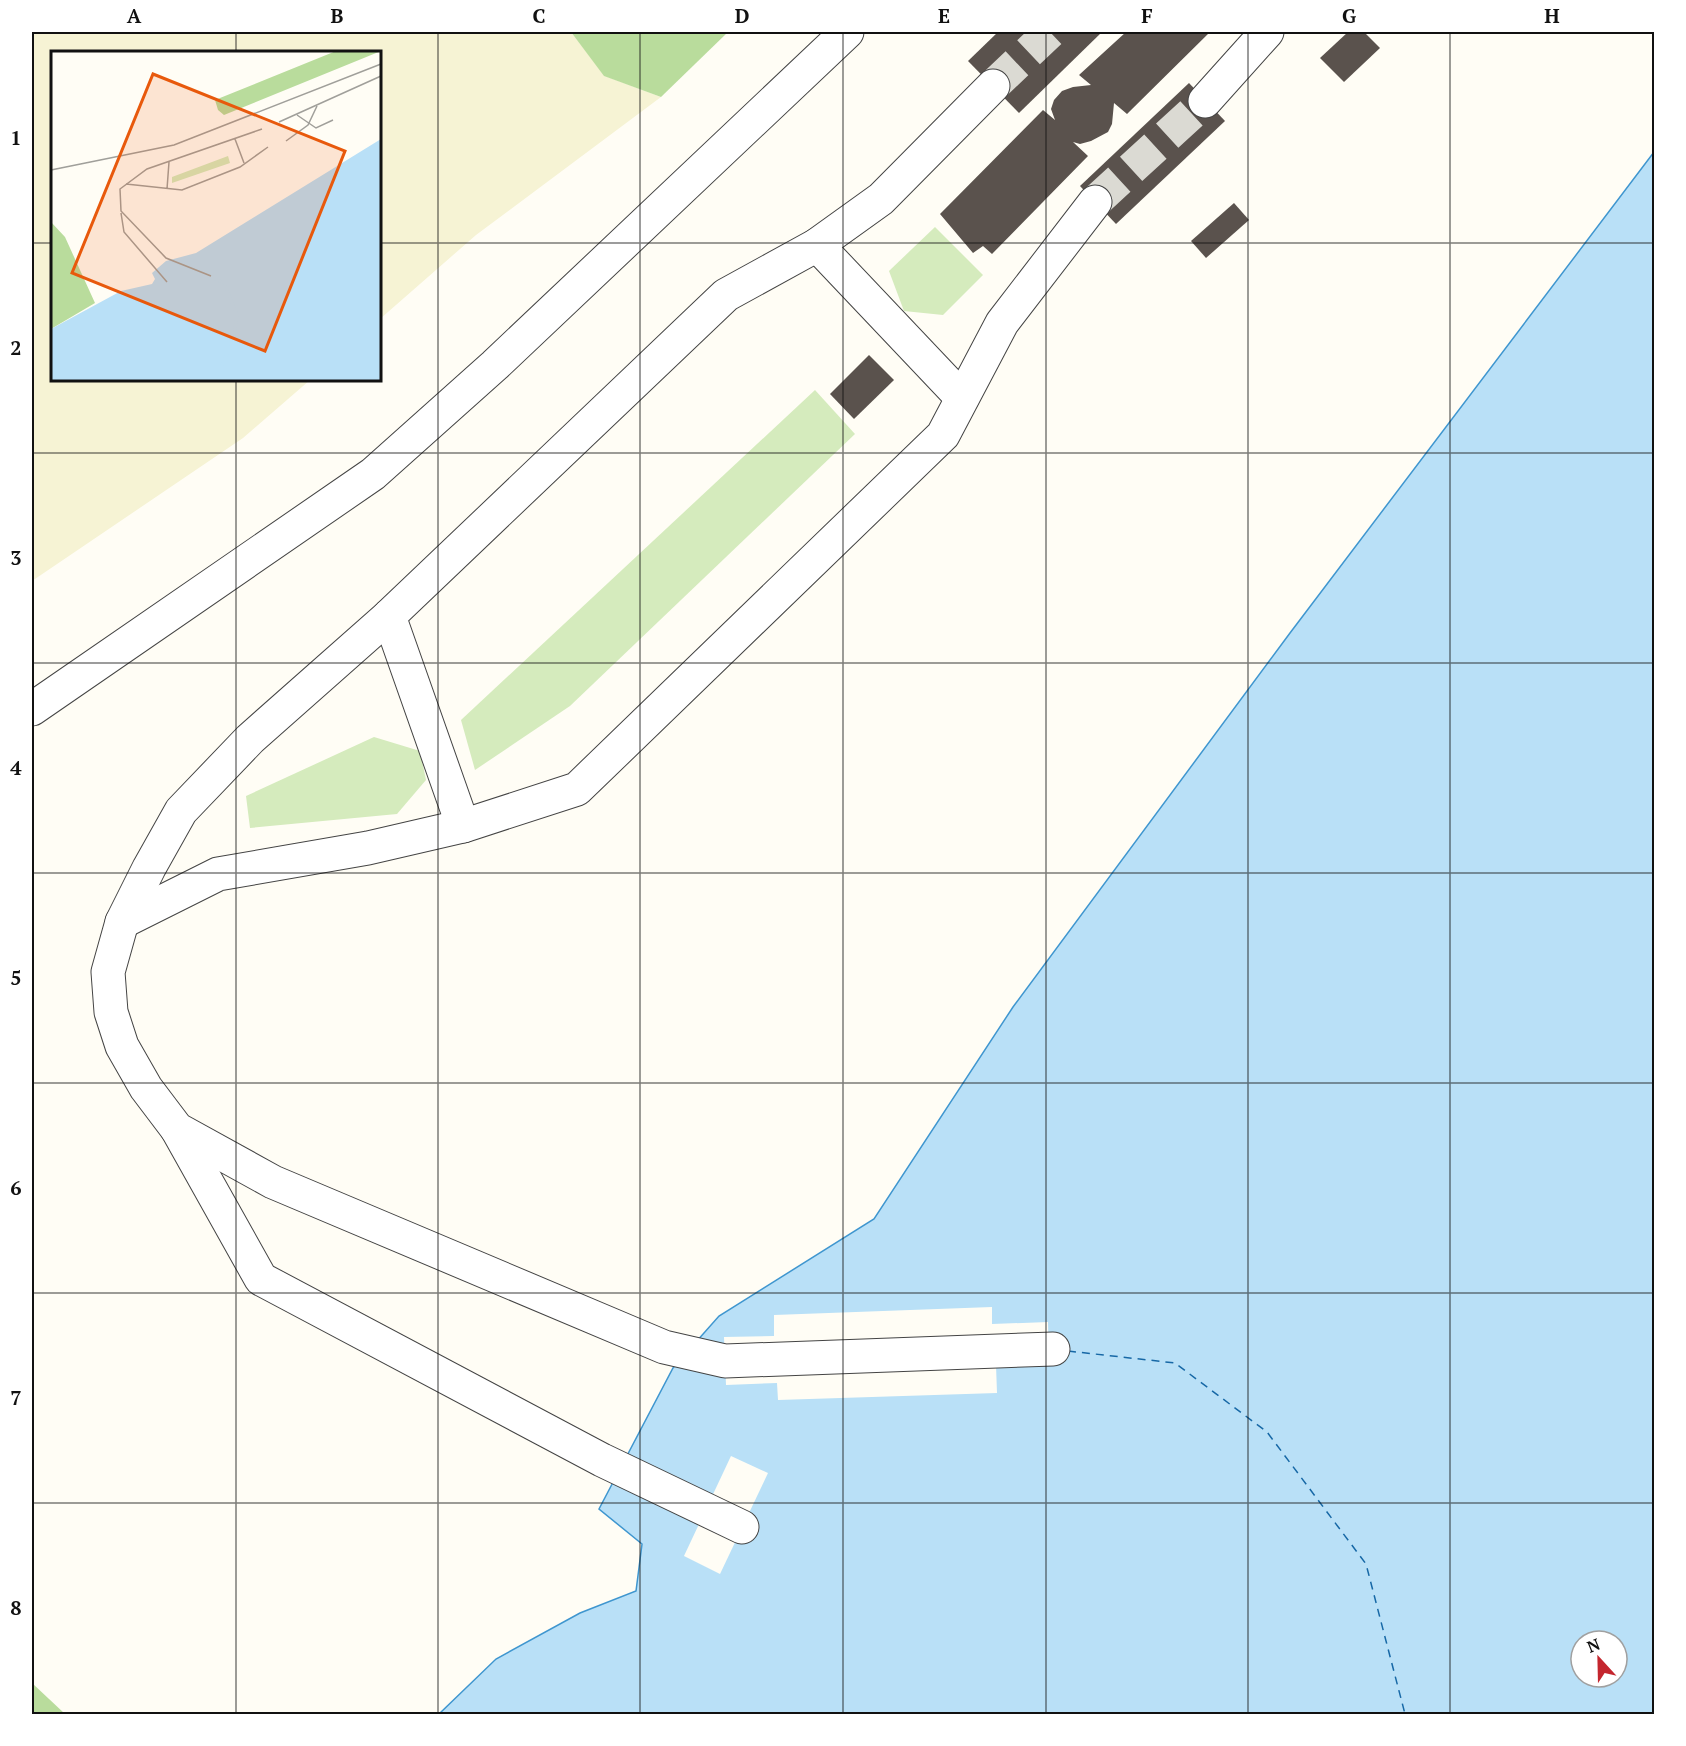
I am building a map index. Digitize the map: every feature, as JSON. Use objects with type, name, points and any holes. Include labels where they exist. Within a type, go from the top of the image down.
[{"type":"street","points":[[32,709],[373,474],[495,365],[847,32]]},
{"type":"street","points":[[1205,101],[1268,32]]},
{"type":"street","points":[[742,1527],[602,1460],[261,1279],[177,1129],[146,1088],[122,1046],[111,1012],[108,972],[122,922],[148,868],[181,811],[250,739],[389,616],[726,295],[817,245],[881,199],[993,86]]},
{"type":"street","points":[[122,922],[218,874],[368,849],[463,826],[577,789],[943,435],[1002,323],[1095,202]]},
{"type":"street","points":[[817,245],[962,398]]},
{"type":"street","points":[[389,616],[463,826]]},
{"type":"street","points":[[177,1129],[273,1182],[664,1347],[725,1361],[1053,1349]]},
{"type":"shaded area","points":[[32,32],[571,32],[605,76],[661,97],[476,235],[381,318],[381,51],[51,51],[51,381],[309,381],[243,438],[32,581]]},
{"type":"green space","points":[[571,32],[728,32],[661,97],[604,76]]},
{"type":"green space","points":[[935,227],[983,275],[943,315],[904,311],[889,271]]},
{"type":"green space","points":[[815,390],[855,434],[570,706],[475,770],[461,720]]},
{"type":"green space","points":[[374,737],[420,751],[426,780],[397,814],[250,828],[246,796]]},
{"type":"green space","points":[[32,1683],[65,1714],[32,1714]]},
{"type":"water","points":[[1654,152],[1654,1714],[439,1714],[496,1659],[580,1613],[636,1591],[642,1544],[599,1509],[673,1368],[719,1316],[874,1219],[1013,1007],[1290,633]]},
{"type":"pier","points":[[992,1307],[992,1324],[1048,1322],[1049,1363],[996,1365],[997,1393],[778,1400],[777,1383],[726,1385],[724,1337],[774,1336],[774,1315]]},
{"type":"pier","points":[[731,1456],[768,1473],[720,1574],[684,1556]]},
{"type":"building","points":[[998,32],[1102,32],[1019,113],[968,61]]},
{"type":"building","points":[[1126,32],[1210,32],[1127,114],[1114,103],[1112,124],[1108,132],[1091,141],[1080,144],[1073,142],[1088,156],[992,254],[983,246],[973,253],[940,214],[1043,110],[1055,120],[1051,109],[1054,100],[1062,91],[1091,85],[1079,75]]},
{"type":"building","points":[[1348,32],[1364,32],[1380,48],[1344,82],[1320,58]]},
{"type":"building","points":[[1189,83],[1225,121],[1116,224],[1080,186]]},
{"type":"building","points":[[1234,203],[1249,220],[1206,258],[1191,241]]},
{"type":"building","points":[[869,355],[894,380],[854,419],[830,394]]},
{"type":"ferry route","points":[[1068,1351],[1175,1363],[1267,1432],[1366,1564],[1405,1714]]},
{"type":"tunnel","points":[[993,86],[1050,32]]},
{"type":"tunnel","points":[[1095,202],[1205,101]]}]
